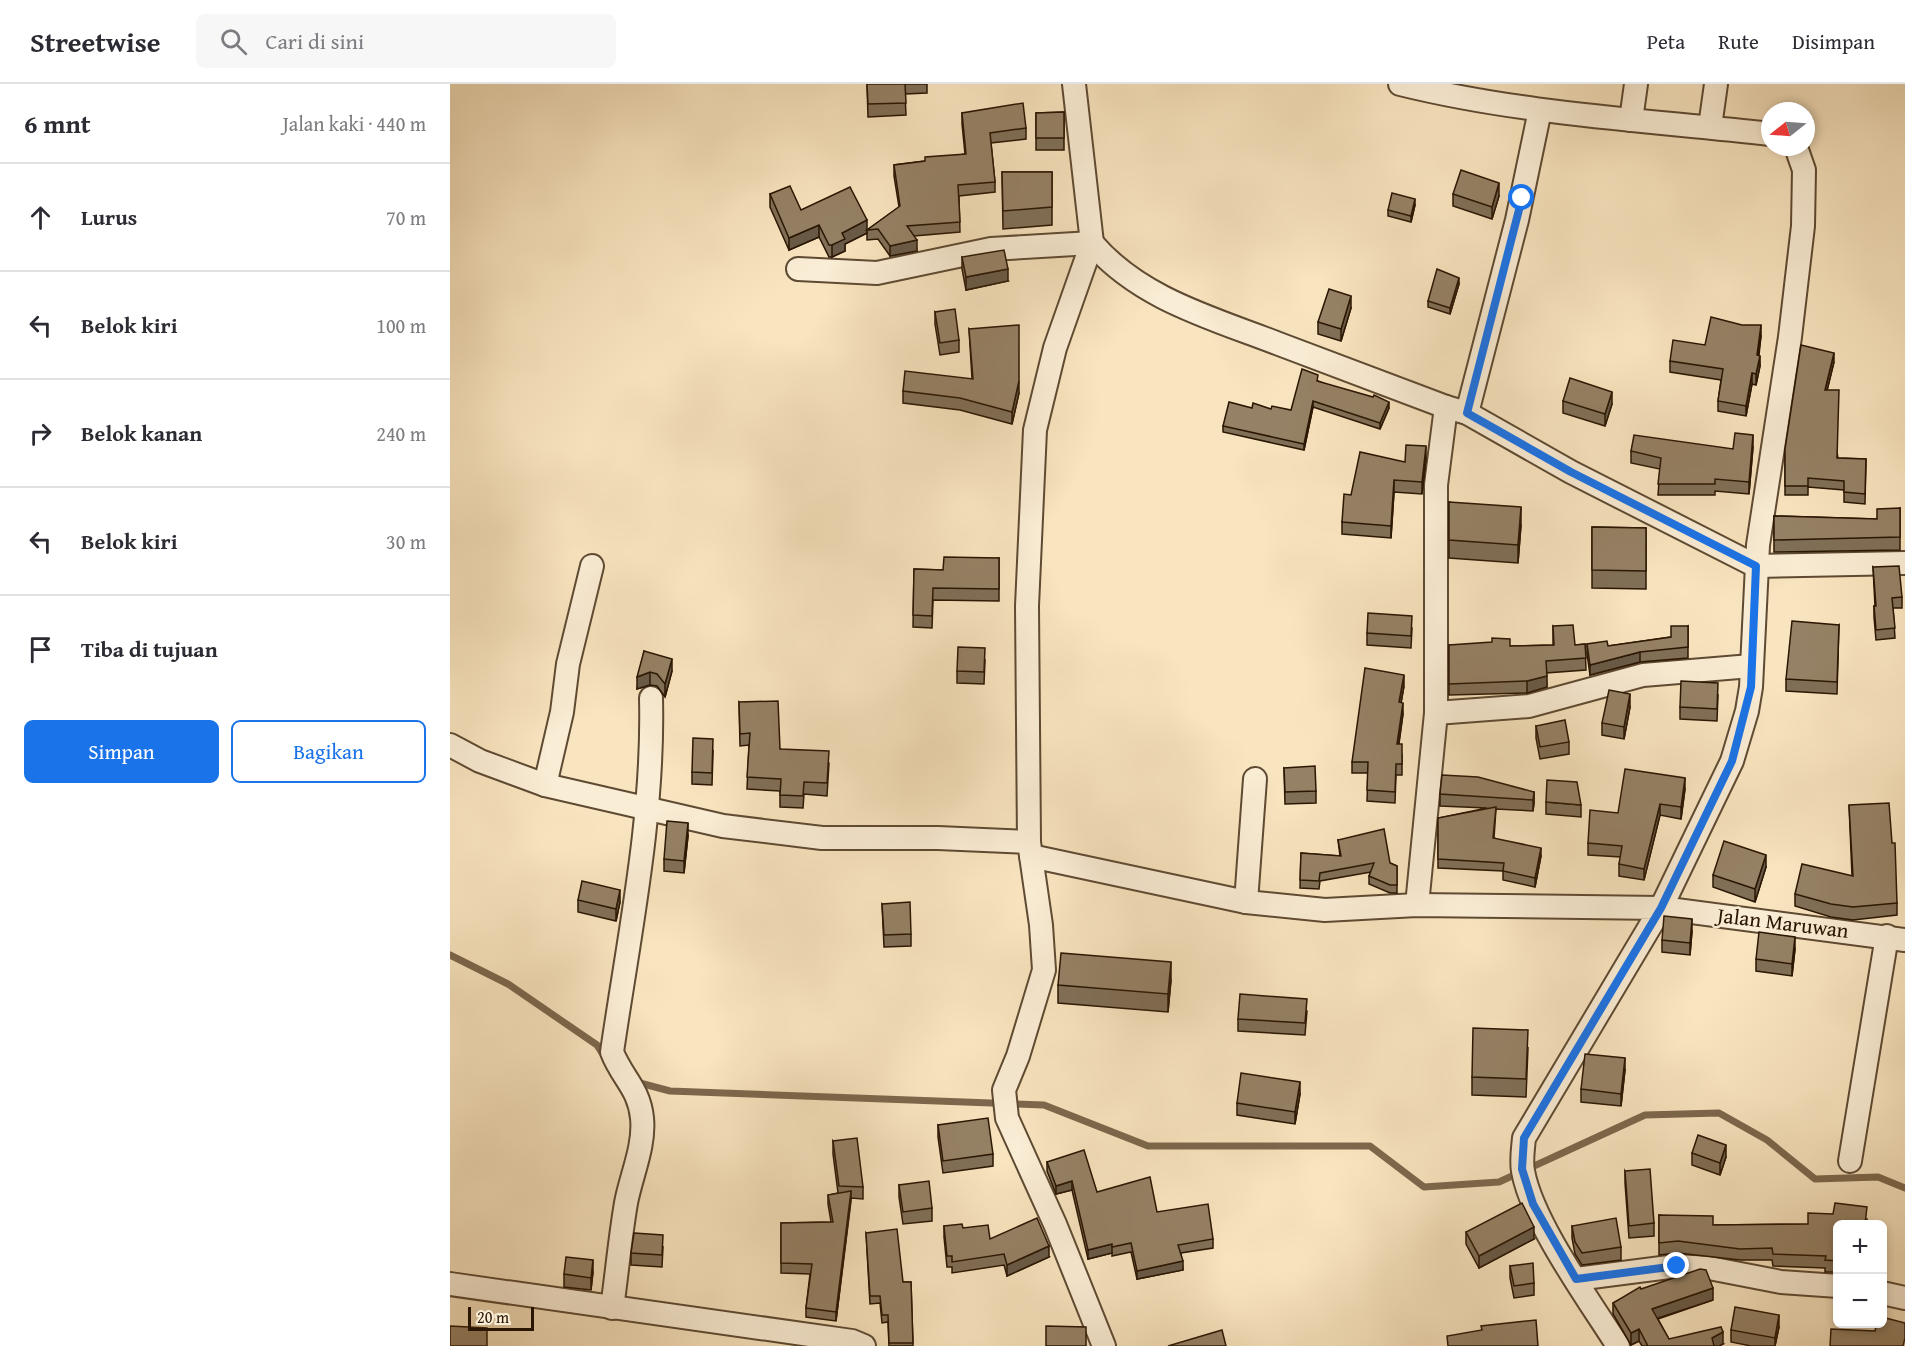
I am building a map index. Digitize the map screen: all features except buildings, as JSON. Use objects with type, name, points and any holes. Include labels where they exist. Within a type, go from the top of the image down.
[{"type":"street","points":[[1074,84],[1092,243],[1055,348],[1035,430],[1027,606],[1030,849],[1041,925],[1044,970],[1018,1056],[1004,1090],[1007,1118],[1104,1346]]},
{"type":"street","points":[[1400,84],[1433,88],[1463,100],[1761,133]]},
{"type":"street","points":[[1631,120],[1636,84]]},
{"type":"street","points":[[1710,127],[1716,84]]},
{"type":"street","points":[[1418,905],[1436,713],[1436,485],[1456,410],[1517,220],[1540,110]]},
{"type":"street","points":[[1618,1346],[1533,1204],[1522,1169],[1524,1138],[1661,908],[1732,761],[1747,711],[1756,566],[1790,337],[1803,226],[1804,170],[1799,156]]},
{"type":"street","points":[[798,269],[877,273],[991,249],[1092,243]]},
{"type":"street","points":[[1092,243],[1110,264],[1145,290],[1204,316],[1456,410],[1571,472],[1756,566],[1905,563]]},
{"type":"street","points":[[545,785],[562,712],[568,664],[592,566]]},
{"type":"street","points":[[1436,713],[1529,706],[1643,675],[1751,666]]},
{"type":"street","points":[[612,1308],[626,1204],[641,1142],[643,1119],[636,1090],[618,1067],[612,1052],[648,808],[652,745],[651,699]]},
{"type":"street","name":"Jalan Maruwan","points":[[450,745],[480,761],[545,785],[723,826],[822,838],[938,838],[1030,849],[1246,902],[1325,910],[1418,905],[1661,908],[1896,938]]},
{"type":"street","points":[[1246,902],[1255,779]]},
{"type":"street","points":[[1850,1161],[1896,938]]},
{"type":"street","points":[[1576,1279],[1677,1266],[1708,1268],[1781,1282],[1833,1286]]},
{"type":"street","points":[[450,1284],[852,1341],[864,1346]]},
{"type":"street","points":[[1887,1294],[1905,1298]]},
{"type":"waterway","points":[[450,955],[508,984],[597,1045],[606,1059]]},
{"type":"waterway","points":[[636,1082],[670,1091],[1044,1105],[1148,1146],[1370,1146],[1424,1187],[1499,1182],[1645,1115],[1719,1113],[1767,1140],[1815,1179],[1878,1177],[1905,1188]]},
{"type":"route","points":[[1522,198],[1467,413],[1571,472],[1644,507],[1756,566],[1751,687],[1747,711],[1732,761],[1661,908],[1524,1138],[1522,1169],[1533,1204],[1576,1279],[1677,1266]]}]
